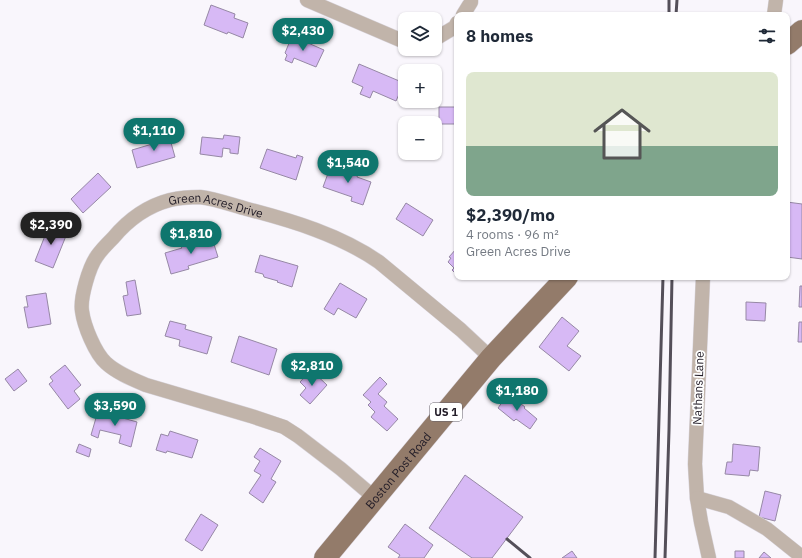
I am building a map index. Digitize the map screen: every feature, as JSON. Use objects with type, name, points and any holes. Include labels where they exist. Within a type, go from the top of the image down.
[{"type":"main road","points":[[790,41],[802,31]]},
{"type":"main road","name":"Boston Post Road","points":[[325,558],[491,358],[564,280]]},
{"type":"street","points":[[308,0],[398,39]]},
{"type":"street","points":[[464,12],[471,0]]},
{"type":"street","points":[[774,12],[776,0]]},
{"type":"street","points":[[442,35],[454,28]]},
{"type":"street","name":"Green Acres Drive","points":[[375,498],[341,469],[284,427],[133,380],[105,362],[92,342],[82,310],[84,285],[96,257],[121,228],[137,215],[154,205],[181,198],[200,197],[218,201],[314,229],[366,252],[461,330],[491,358]]},
{"type":"street","name":"Nathans Lane","points":[[703,280],[695,464],[697,498],[709,558]]},
{"type":"street","points":[[697,498],[728,507],[767,528],[802,557]]},
{"type":"building","points":[[211,5],[235,14],[234,18],[248,23],[243,38],[228,32],[227,34],[204,25]]},
{"type":"building","points":[[292,36],[324,50],[316,67],[294,58],[292,63],[285,60],[287,55],[285,53]]},
{"type":"building","points":[[359,64],[398,80],[398,96],[396,101],[373,91],[370,98],[360,94],[363,87],[352,82]]},
{"type":"building","points":[[454,107],[454,124],[442,124],[442,116],[439,116],[439,108]]},
{"type":"building","points":[[168,132],[175,157],[137,168],[132,150],[159,142],[157,135]]},
{"type":"building","points":[[224,135],[240,137],[238,154],[230,153],[230,149],[223,148],[222,157],[200,154],[202,137],[223,139]]},
{"type":"building","points":[[267,149],[296,158],[297,155],[303,157],[296,180],[260,168]]},
{"type":"building","points":[[350,166],[360,169],[357,177],[371,182],[363,205],[351,201],[352,197],[323,187],[330,168],[347,173]]},
{"type":"building","points":[[98,173],[111,187],[83,213],[71,199]]},
{"type":"building","points":[[790,202],[802,204],[802,259],[790,257]]},
{"type":"building","points":[[406,203],[433,220],[423,236],[396,219]]},
{"type":"building","points":[[50,223],[68,231],[53,268],[35,261]]},
{"type":"building","points":[[212,238],[218,257],[188,266],[189,269],[171,274],[165,253]]},
{"type":"building","points":[[454,251],[454,268],[448,262],[451,258],[449,257]]},
{"type":"building","points":[[260,255],[298,266],[292,287],[264,277],[263,274],[255,272]]},
{"type":"building","points":[[135,280],[141,314],[127,316],[123,296],[128,295],[126,282]]},
{"type":"building","points":[[340,283],[367,299],[356,318],[338,308],[334,315],[324,309]]},
{"type":"building","points":[[800,286],[802,286],[802,307],[799,307]]},
{"type":"building","points":[[46,293],[51,324],[28,328],[24,307],[28,307],[26,296]]},
{"type":"building","points":[[746,302],[766,303],[765,321],[746,320]]},
{"type":"building","points":[[562,317],[579,331],[567,346],[581,356],[569,371],[539,347]]},
{"type":"building","points":[[170,321],[186,325],[185,329],[212,337],[207,354],[179,346],[180,340],[165,336]]},
{"type":"building","points":[[799,322],[802,322],[802,342],[798,342]]},
{"type":"building","points":[[239,336],[277,349],[269,375],[231,362]]},
{"type":"building","points":[[65,365],[81,385],[74,391],[80,399],[68,409],[49,384],[53,381],[50,377]]},
{"type":"building","points":[[18,369],[27,381],[14,391],[5,379]]},
{"type":"building","points":[[311,370],[327,385],[310,404],[300,395],[306,388],[300,382]]},
{"type":"building","points":[[380,377],[387,384],[378,394],[387,402],[384,406],[398,419],[387,431],[371,417],[375,412],[368,405],[371,402],[363,395]]},
{"type":"building","points":[[508,394],[525,407],[524,408],[537,419],[530,429],[516,419],[514,421],[498,408]]},
{"type":"building","points":[[98,411],[137,422],[131,447],[119,443],[121,435],[100,430],[98,438],[91,435]]},
{"type":"building","points":[[170,431],[198,440],[192,458],[167,451],[166,453],[156,450],[161,434],[168,436]]},
{"type":"building","points":[[79,444],[91,449],[89,457],[76,452]]},
{"type":"building","points":[[733,444],[760,447],[758,471],[750,470],[749,476],[725,474],[727,462],[732,462]]},
{"type":"building","points":[[260,448],[281,461],[271,479],[276,482],[263,503],[249,493],[261,475],[254,471],[260,461],[254,457]]},
{"type":"building","points":[[465,475],[523,517],[492,558],[472,558],[429,528]]},
{"type":"building","points":[[765,491],[781,495],[775,521],[759,517]]},
{"type":"building","points":[[201,514],[218,525],[202,551],[185,540]]},
{"type":"building","points":[[405,524],[433,545],[424,558],[398,558],[400,555],[388,547]]},
{"type":"building","points":[[572,551],[577,558],[562,558]]},
{"type":"building","points":[[735,551],[744,551],[744,558],[735,558]]},
{"type":"building","points":[[764,552],[771,558],[759,558]]},
{"type":"railway","points":[[669,0],[669,12]]},
{"type":"railway","points":[[676,12],[677,0]]},
{"type":"railway","points":[[655,558],[663,280]]},
{"type":"railway","points":[[665,558],[672,280]]},
{"type":"railway","points":[[507,539],[530,558]]}]
